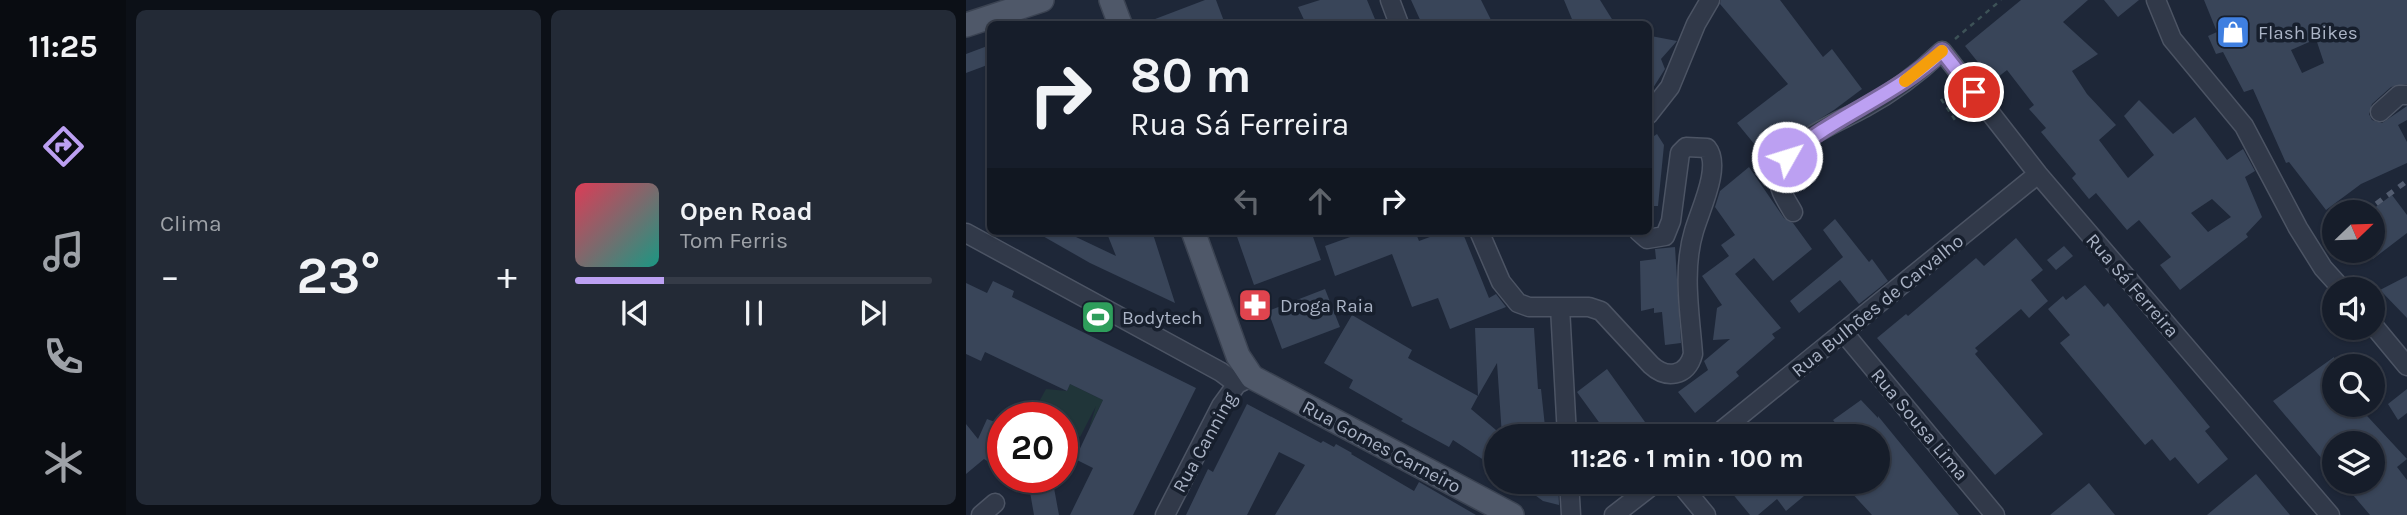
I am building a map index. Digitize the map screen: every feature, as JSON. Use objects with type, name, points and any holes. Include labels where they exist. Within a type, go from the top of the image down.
[{"type":"main road","points":[[966,25],[1042,0]]},
{"type":"main road","points":[[1111,0],[1119,21]]},
{"type":"main road","points":[[1194,235],[1238,356],[1244,381]]},
{"type":"main road","name":"Rua Gomes Carneiro","points":[[1244,381],[1512,515]]},
{"type":"street","points":[[1390,0],[1398,21]]},
{"type":"street","points":[[1652,110],[1670,87],[1696,24],[1710,0]]},
{"type":"street","points":[[2156,0],[2172,38],[2244,126],[2298,228],[2331,277]]},
{"type":"street","points":[[1793,212],[1779,188],[1779,175],[1787,157],[1809,138],[1864,108],[1921,71],[1942,51]]},
{"type":"street","name":"Rua Sá Ferreira","points":[[1942,51],[2038,174],[2330,515]]},
{"type":"street","points":[[2380,112],[2399,95],[2407,96]]},
{"type":"street","points":[[1481,235],[1493,268],[1518,303],[1529,307],[1589,307],[1601,311],[1659,373],[1672,376],[1691,363],[1693,354],[1688,258],[1712,173],[1711,153],[1707,148],[1686,147],[1680,153],[1671,221],[1665,236],[1657,240],[1647,239],[1642,235]]},
{"type":"street","name":"Rua Bulhões de Carvalho","points":[[1730,424],[2038,174]]},
{"type":"street","name":"Rua Gomes Carneiro","points":[[966,233],[1221,372],[1244,381]]},
{"type":"street","points":[[1560,307],[1566,424]]},
{"type":"street","name":"Rua Sousa Lima","points":[[1844,332],[1995,515]]},
{"type":"street","points":[[2385,339],[2407,366]]},
{"type":"street","name":"Rua Canning","points":[[1165,515],[1222,406],[1244,381]]},
{"type":"street","points":[[1570,494],[1571,515]]},
{"type":"street","points":[[1614,515],[1641,494]]},
{"type":"street","points":[[1689,494],[1706,515]]},
{"type":"street","points":[[981,515],[996,503]]},
{"type":"path","points":[[1942,51],[2001,0]]},
{"type":"path","points":[[1941,99],[1955,120]]},
{"type":"green space","points":[[1070,384],[1103,400],[1089,429],[1096,406],[1080,437],[1078,402],[1039,402],[1046,389],[1067,391]]},
{"type":"building","points":[[1205,0],[1216,0],[1224,21],[1150,21]]},
{"type":"building","points":[[1320,0],[1367,0],[1376,21],[1305,21],[1298,7]]},
{"type":"building","points":[[1411,0],[1481,0],[1492,21],[1421,21]]},
{"type":"building","points":[[1564,0],[1600,0],[1613,21],[1573,21]]},
{"type":"building","points":[[1721,0],[1780,0],[1823,57],[1832,49],[1862,89],[1794,135],[1769,162],[1737,123],[1788,84],[1720,4]]},
{"type":"building","points":[[2021,0],[2088,0],[2063,22],[2098,54],[2072,71],[2087,94],[2116,125],[2099,140],[2128,178],[2154,155],[2124,116],[2139,100],[2173,134],[2195,117],[2227,160],[2243,149],[2255,171],[2245,177],[2262,217],[2246,234],[2248,237],[2180,290],[2160,265],[2171,257],[2139,220],[2127,230],[2096,193],[2089,199],[2072,178],[2076,174],[2041,132],[2046,128],[2029,109],[2034,105],[2007,70],[1993,81],[1965,46]],"holes":[[[2212,199],[2231,217],[2208,232],[2191,213]]]},
{"type":"building","points":[[2104,0],[2139,0],[2118,17]]},
{"type":"building","points":[[2204,0],[2407,0],[2407,84],[2391,87],[2372,104],[2369,114],[2372,120],[2382,123],[2407,106],[2407,120],[2398,125],[2407,142],[2407,163],[2361,184],[2339,200],[2322,200],[2322,205],[2289,162],[2286,163],[2253,89],[2244,92],[2223,52],[2216,54],[2208,36],[2217,32]],"holes":[[[2316,39],[2324,63],[2302,73],[2291,50]]]},
{"type":"building","points":[[1652,36],[1677,41],[1661,59],[1665,69],[1652,90]]},
{"type":"building","points":[[987,46],[987,65],[966,73],[966,54]]},
{"type":"building","points":[[1657,134],[1664,145],[1658,206],[1652,206],[1652,137]]},
{"type":"building","points":[[1749,167],[1784,218],[1793,223],[1812,249],[1773,281],[1754,258],[1735,274],[1781,328],[1772,334],[1775,338],[1736,372],[1739,376],[1695,413],[1678,392],[1708,370],[1704,361],[1730,339],[1713,340],[1717,308],[1722,305],[1702,276],[1729,256],[1721,245],[1735,235],[1715,207],[1720,191]]},
{"type":"building","points":[[2392,195],[2407,215],[2407,233],[2385,250],[2385,200]]},
{"type":"building","points":[[1835,219],[1869,262],[1872,259],[1888,281],[1859,304],[1840,280],[1799,313],[1790,301],[1843,257],[1823,230]]},
{"type":"building","points":[[1041,235],[1077,235],[1076,237],[1116,256],[1108,235],[1153,235],[1175,303],[1090,263]]},
{"type":"building","points":[[1236,235],[1312,235],[1321,260],[1254,285]]},
{"type":"building","points":[[1356,235],[1417,235],[1419,241],[1435,235],[1464,235],[1489,298],[1496,294],[1506,307],[1450,329],[1438,298],[1412,307],[1392,254],[1335,276],[1325,246]]},
{"type":"building","points":[[2016,238],[2043,270],[2031,280],[2048,301],[2029,318],[2021,309],[1975,348],[1978,351],[1975,354],[2043,434],[1995,475],[1877,338],[1906,314],[1908,316],[1976,258],[1984,266]]},
{"type":"building","points":[[2064,246],[2073,256],[2056,270],[2047,260]]},
{"type":"building","points":[[1675,247],[1681,343],[1665,345],[1662,312],[1654,313],[1654,308],[1641,311],[1640,261],[1656,259],[1655,249]]},
{"type":"building","points":[[2407,276],[2407,318],[2385,295],[2385,287]]},
{"type":"building","points":[[993,281],[1014,291],[1012,297],[1196,388],[1133,515],[1070,515],[1093,468],[1078,460],[1078,453],[1103,400],[1070,384],[1067,391],[985,352],[981,361],[966,354],[966,283],[987,293]]},
{"type":"building","points":[[2085,285],[2104,307],[2108,303],[2210,427],[2205,431],[2228,459],[2198,484],[2175,457],[2170,461],[2152,439],[2145,445],[2060,343],[2070,335],[2048,309],[2063,296],[2066,300]]},
{"type":"building","points":[[1325,289],[1340,327],[1282,349],[1268,311]]},
{"type":"building","points":[[1352,315],[1412,350],[1408,358],[1478,396],[1471,409],[1489,424],[1484,424],[1484,460],[1453,440],[1449,447],[1401,421],[1403,419],[1349,388],[1353,380],[1324,363]]},
{"type":"building","points":[[1475,328],[1534,328],[1538,389],[1541,389],[1545,424],[1501,424],[1497,363],[1478,396]]},
{"type":"building","points":[[2322,366],[2322,417],[2368,417],[2381,431],[2322,431],[2322,459],[2273,401]]},
{"type":"building","points":[[1607,369],[1645,422],[1600,424],[1577,392]]},
{"type":"building","points":[[2407,389],[2407,413],[2398,420],[2388,404]]},
{"type":"building","points":[[1861,400],[1885,424],[1836,424],[1833,420]]},
{"type":"building","points":[[1247,404],[1321,443],[1323,441],[1334,447],[1336,444],[1414,491],[1419,482],[1476,515],[1275,515],[1305,465],[1279,452],[1247,515],[1186,515],[1208,469],[1213,472]]},
{"type":"building","points":[[987,419],[987,461],[984,459],[966,474],[966,424],[978,439]]},
{"type":"building","points":[[1890,431],[1959,515],[1872,515],[1853,494],[1890,494]]},
{"type":"building","points":[[2385,435],[2407,459],[2397,467],[2407,480],[2407,515],[2370,515],[2352,494],[2385,494]]},
{"type":"building","points":[[2256,474],[2290,515],[2207,515]]},
{"type":"building","points":[[2089,483],[2115,515],[2050,515]]},
{"type":"building","points":[[1030,493],[1055,493],[1059,515],[1034,515]]},
{"type":"building","points":[[1534,494],[1559,494],[1559,505],[1543,501]]},
{"type":"building","points":[[1733,494],[1806,494],[1786,511],[1777,499],[1758,515],[1750,515]]},
{"type":"railway","points":[[2381,200],[2407,181]]},
{"type":"slow traffic","points":[[1905,81],[1921,71],[1942,51]]},
{"type":"place","name":"Flash Bikes","points":[[2233,32]]},
{"type":"place","name":"Droga Raia","points":[[1255,305]]},
{"type":"place","name":"Bodytech","points":[[1098,317]]},
{"type":"route","points":[[1787,157],[1809,138],[1864,108],[1921,71],[1942,51],[1974,92]]}]
